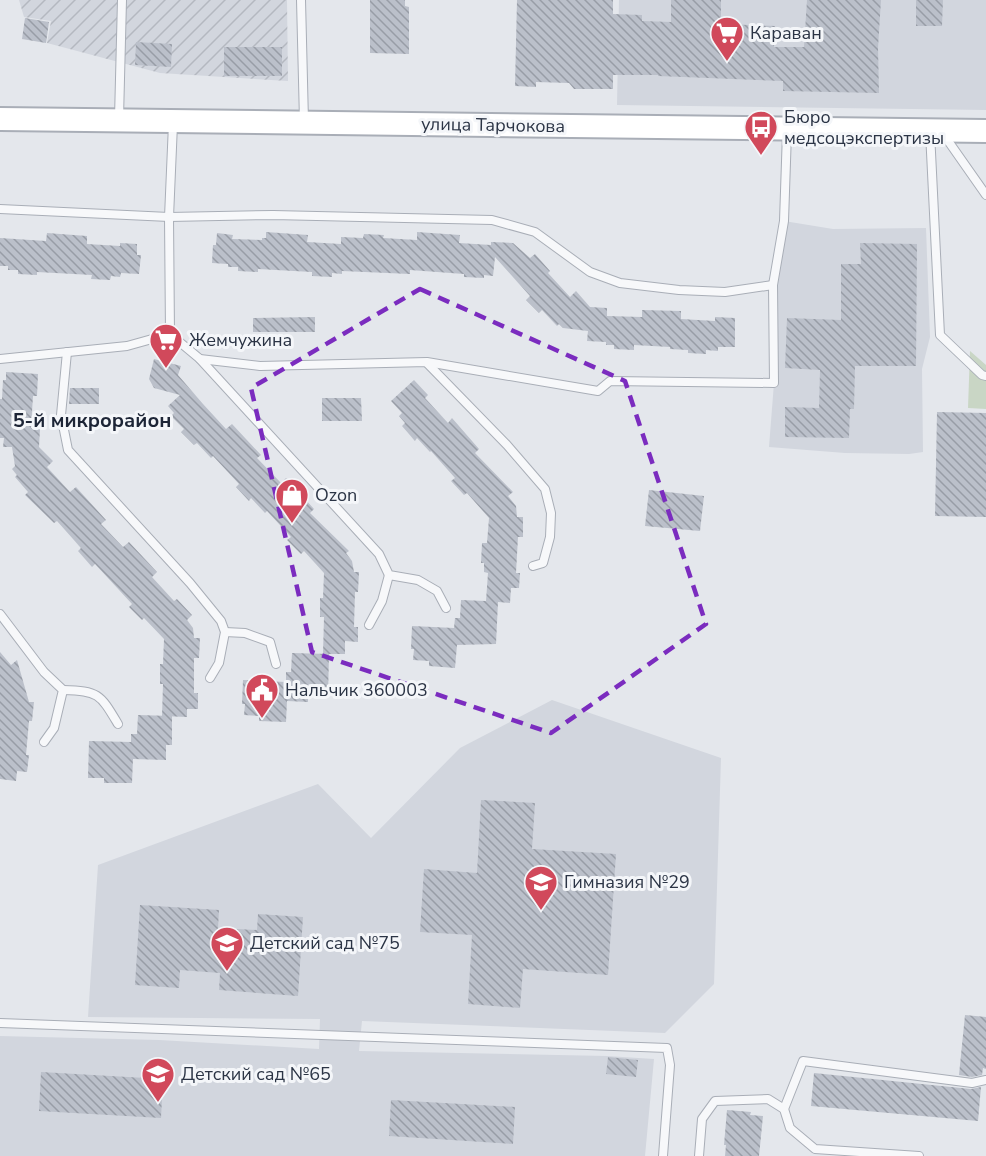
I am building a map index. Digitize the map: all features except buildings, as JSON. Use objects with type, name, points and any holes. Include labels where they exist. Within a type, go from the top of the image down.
[{"type":"main road","name":"улица Тарчокова","points":[[0,119],[986,131]]},
{"type":"lane","points":[[119,120],[122,0]]},
{"type":"lane","points":[[301,0],[304,123]]},
{"type":"lane","points":[[173,120],[169,217],[170,334],[200,359],[379,554],[389,575],[382,602],[369,625]]},
{"type":"lane","points":[[200,359],[260,366],[427,362],[598,391],[610,381],[774,383],[773,285],[784,221],[787,130]]},
{"type":"lane","points":[[936,131],[986,195]]},
{"type":"lane","points":[[936,131],[940,335],[982,375],[986,376]]},
{"type":"lane","points":[[0,209],[169,217],[273,215],[492,220],[535,232],[590,272],[620,283],[678,290],[725,292],[773,285]]},
{"type":"lane","points":[[0,359],[127,346],[170,334]]},
{"type":"lane","points":[[67,352],[61,415],[68,450],[190,583],[221,621],[225,632],[219,663],[210,678]]},
{"type":"lane","points":[[427,362],[507,445],[545,489],[551,513],[550,537],[543,563],[532,566]]},
{"type":"lane","points":[[389,575],[418,580],[437,591],[446,608]]},
{"type":"lane","points":[[0,614],[44,672],[63,690],[88,691],[103,698],[118,724]]},
{"type":"lane","points":[[225,632],[244,633],[270,642],[276,664]]},
{"type":"lane","points":[[44,742],[54,728],[63,690]]},
{"type":"lane","points":[[0,1023],[667,1048],[670,1065],[663,1156]]},
{"type":"lane","points":[[919,1156],[815,1149],[790,1128],[784,1109],[803,1061],[972,1083],[986,1080]]},
{"type":"lane","points":[[699,1156],[702,1119],[715,1101],[768,1099],[784,1109]]},
{"type":"highlighted area","points":[[420,289],[625,381],[706,624],[551,733],[312,652],[251,388]]},
{"type":"shaded area","points":[[19,0],[287,0],[288,81],[160,73],[47,43],[51,21],[24,17]]},
{"type":"shaded area","points":[[619,0],[986,0],[986,110],[617,105]]},
{"type":"shaded area","points":[[784,221],[833,229],[926,228],[930,337],[922,369],[923,452],[909,454],[845,453],[769,447],[774,383],[773,285]]},
{"type":"shaded area","points":[[552,700],[721,758],[714,984],[665,1033],[362,1021],[359,1051],[654,1059],[645,1156],[0,1156],[0,1036],[159,1040],[319,1049],[320,1019],[88,1017],[98,865],[318,784],[371,838],[460,748]]},
{"type":"green space","points":[[970,351],[986,365],[986,409],[968,408]]},
{"type":"place","name":"Караван","points":[[727,62]]},
{"type":"place","name":"Бюро медсоцэкспертизы","points":[[761,156]]},
{"type":"place","name":"Жемчужина","points":[[166,369]]},
{"type":"place","name":"Ozon","points":[[292,524]]},
{"type":"place","name":"Нальчик 360003","points":[[262,719]]},
{"type":"place","name":"Гимназия №29","points":[[541,911]]},
{"type":"place","name":"Детский сад №75","points":[[227,972]]},
{"type":"place","name":"Детский сад №65","points":[[158,1103]]},
{"type":"district","name":"5-й микрорайон","points":[[92,420]]}]
